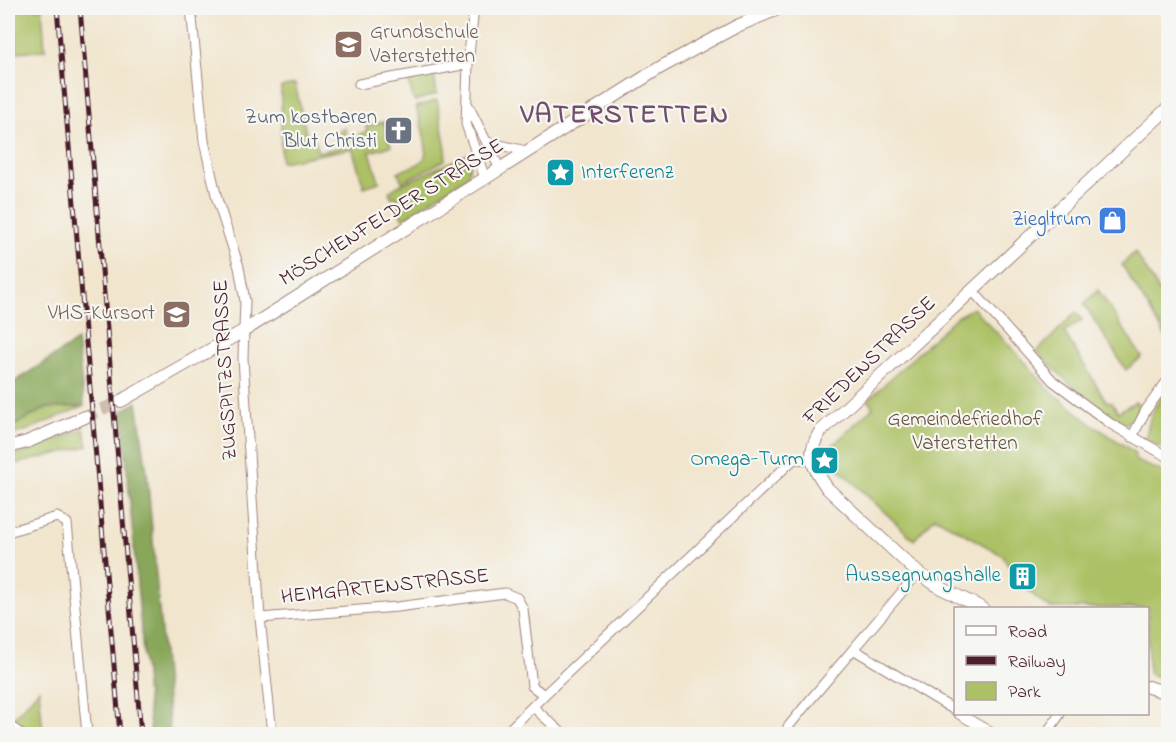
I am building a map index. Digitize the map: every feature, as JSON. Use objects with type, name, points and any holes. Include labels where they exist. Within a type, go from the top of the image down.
[{"type":"street","name":"ZUGSPITZSTRASSE","points":[[191,8],[204,141],[217,199],[238,267],[244,301],[243,364],[260,618],[272,735]]},
{"type":"street","points":[[474,8],[468,64],[466,124],[485,178]]},
{"type":"street","name":"MÖSCHENFELDER STRASSE","points":[[121,400],[245,330],[661,67],[737,26],[780,8]]},
{"type":"street","points":[[359,84],[468,64]]},
{"type":"street","points":[[467,103],[500,169]]},
{"type":"street","name":"FRIEDENSTRASSE","points":[[505,735],[544,694],[794,459],[812,460],[812,445],[820,432],[1168,108]]},
{"type":"street","points":[[487,142],[526,151]]},
{"type":"street","points":[[973,291],[1053,381],[1111,424],[1168,457]]},
{"type":"street","points":[[1132,437],[1146,410],[1168,380]]},
{"type":"street","points":[[8,447],[27,442],[85,417]]},
{"type":"street","points":[[812,460],[816,472],[827,488],[918,573],[978,607]]},
{"type":"street","points":[[8,532],[57,518],[67,523],[87,735]]},
{"type":"street","points":[[786,735],[795,718],[918,573]]},
{"type":"street","name":"HEIMGARTENSTRASSE","points":[[260,618],[397,607],[505,593],[517,598],[524,609],[531,686],[544,694]]},
{"type":"street","points":[[853,649],[954,710]]},
{"type":"street","points":[[1149,687],[1168,693]]},
{"type":"street","points":[[533,707],[563,735]]},
{"type":"street","points":[[962,715],[994,735]]},
{"type":"street","points":[[1046,735],[1059,715]]},
{"type":"street","points":[[8,725],[21,735]]},
{"type":"green space","points":[[14,8],[42,8],[45,50],[16,52]]},
{"type":"green space","points":[[434,74],[437,94],[414,101],[408,79]]},
{"type":"green space","points":[[295,84],[308,142],[315,140],[318,152],[338,148],[336,136],[340,135],[339,129],[345,128],[346,137],[354,135],[356,140],[360,139],[359,134],[367,132],[366,126],[384,122],[391,146],[370,152],[379,182],[364,187],[350,141],[347,142],[349,149],[281,162],[281,87]]},
{"type":"green space","points":[[437,100],[446,149],[445,160],[402,182],[398,172],[421,162],[426,152],[416,107]]},
{"type":"green space","points":[[468,154],[470,164],[468,176],[403,219],[397,207],[400,205],[395,196],[392,198],[389,192]]},
{"type":"green space","points":[[1135,252],[1168,306],[1168,340],[1122,265]]},
{"type":"green space","points":[[1098,290],[1142,357],[1126,370],[1084,304]]},
{"type":"green space","name":"Gemeindefriedhof Vaterstetten","points":[[973,308],[1046,387],[1090,423],[1134,452],[1136,461],[1168,474],[1168,681],[1149,673],[1149,607],[1048,607],[1023,585],[1002,555],[935,517],[914,540],[838,468],[831,447],[873,407],[868,400],[956,317]]},
{"type":"green space","points":[[1076,312],[1082,320],[1064,332],[1106,401],[1112,402],[1118,412],[1135,402],[1140,406],[1135,417],[1123,425],[1089,403],[1037,352]]},
{"type":"green space","points":[[77,341],[84,406],[46,408],[8,429],[8,386]]},
{"type":"green space","points":[[1163,393],[1168,395],[1168,451],[1145,439],[1151,415]]},
{"type":"green space","points":[[137,402],[147,473],[170,734],[151,734],[148,709],[122,411]]},
{"type":"green space","points":[[84,406],[8,436],[8,429],[46,408]]},
{"type":"green space","points":[[84,429],[88,446],[8,466],[8,458]]},
{"type":"green space","points":[[39,689],[43,734],[30,734],[11,721]]},
{"type":"tunnel","points":[[85,417],[121,401]]},
{"type":"railway","points":[[57,8],[120,734]]},
{"type":"railway","points":[[80,8],[141,734]]},
{"type":"place","name":"Grundschule Vaterstetten","points":[[349,45]]},
{"type":"place","name":"Zum kostbaren Blut Christi","points":[[398,130]]},
{"type":"place","name":"Interferenz","points":[[560,173]]},
{"type":"place","name":"Ziegltrum","points":[[1112,220]]},
{"type":"place","name":"VHS-Kursort","points":[[176,314]]},
{"type":"place","name":"Omega-Turm","points":[[825,460]]},
{"type":"place","name":"Aussegnungshalle","points":[[1022,576]]},
{"type":"district","name":"VATERSTETTEN","points":[[625,115]]}]
